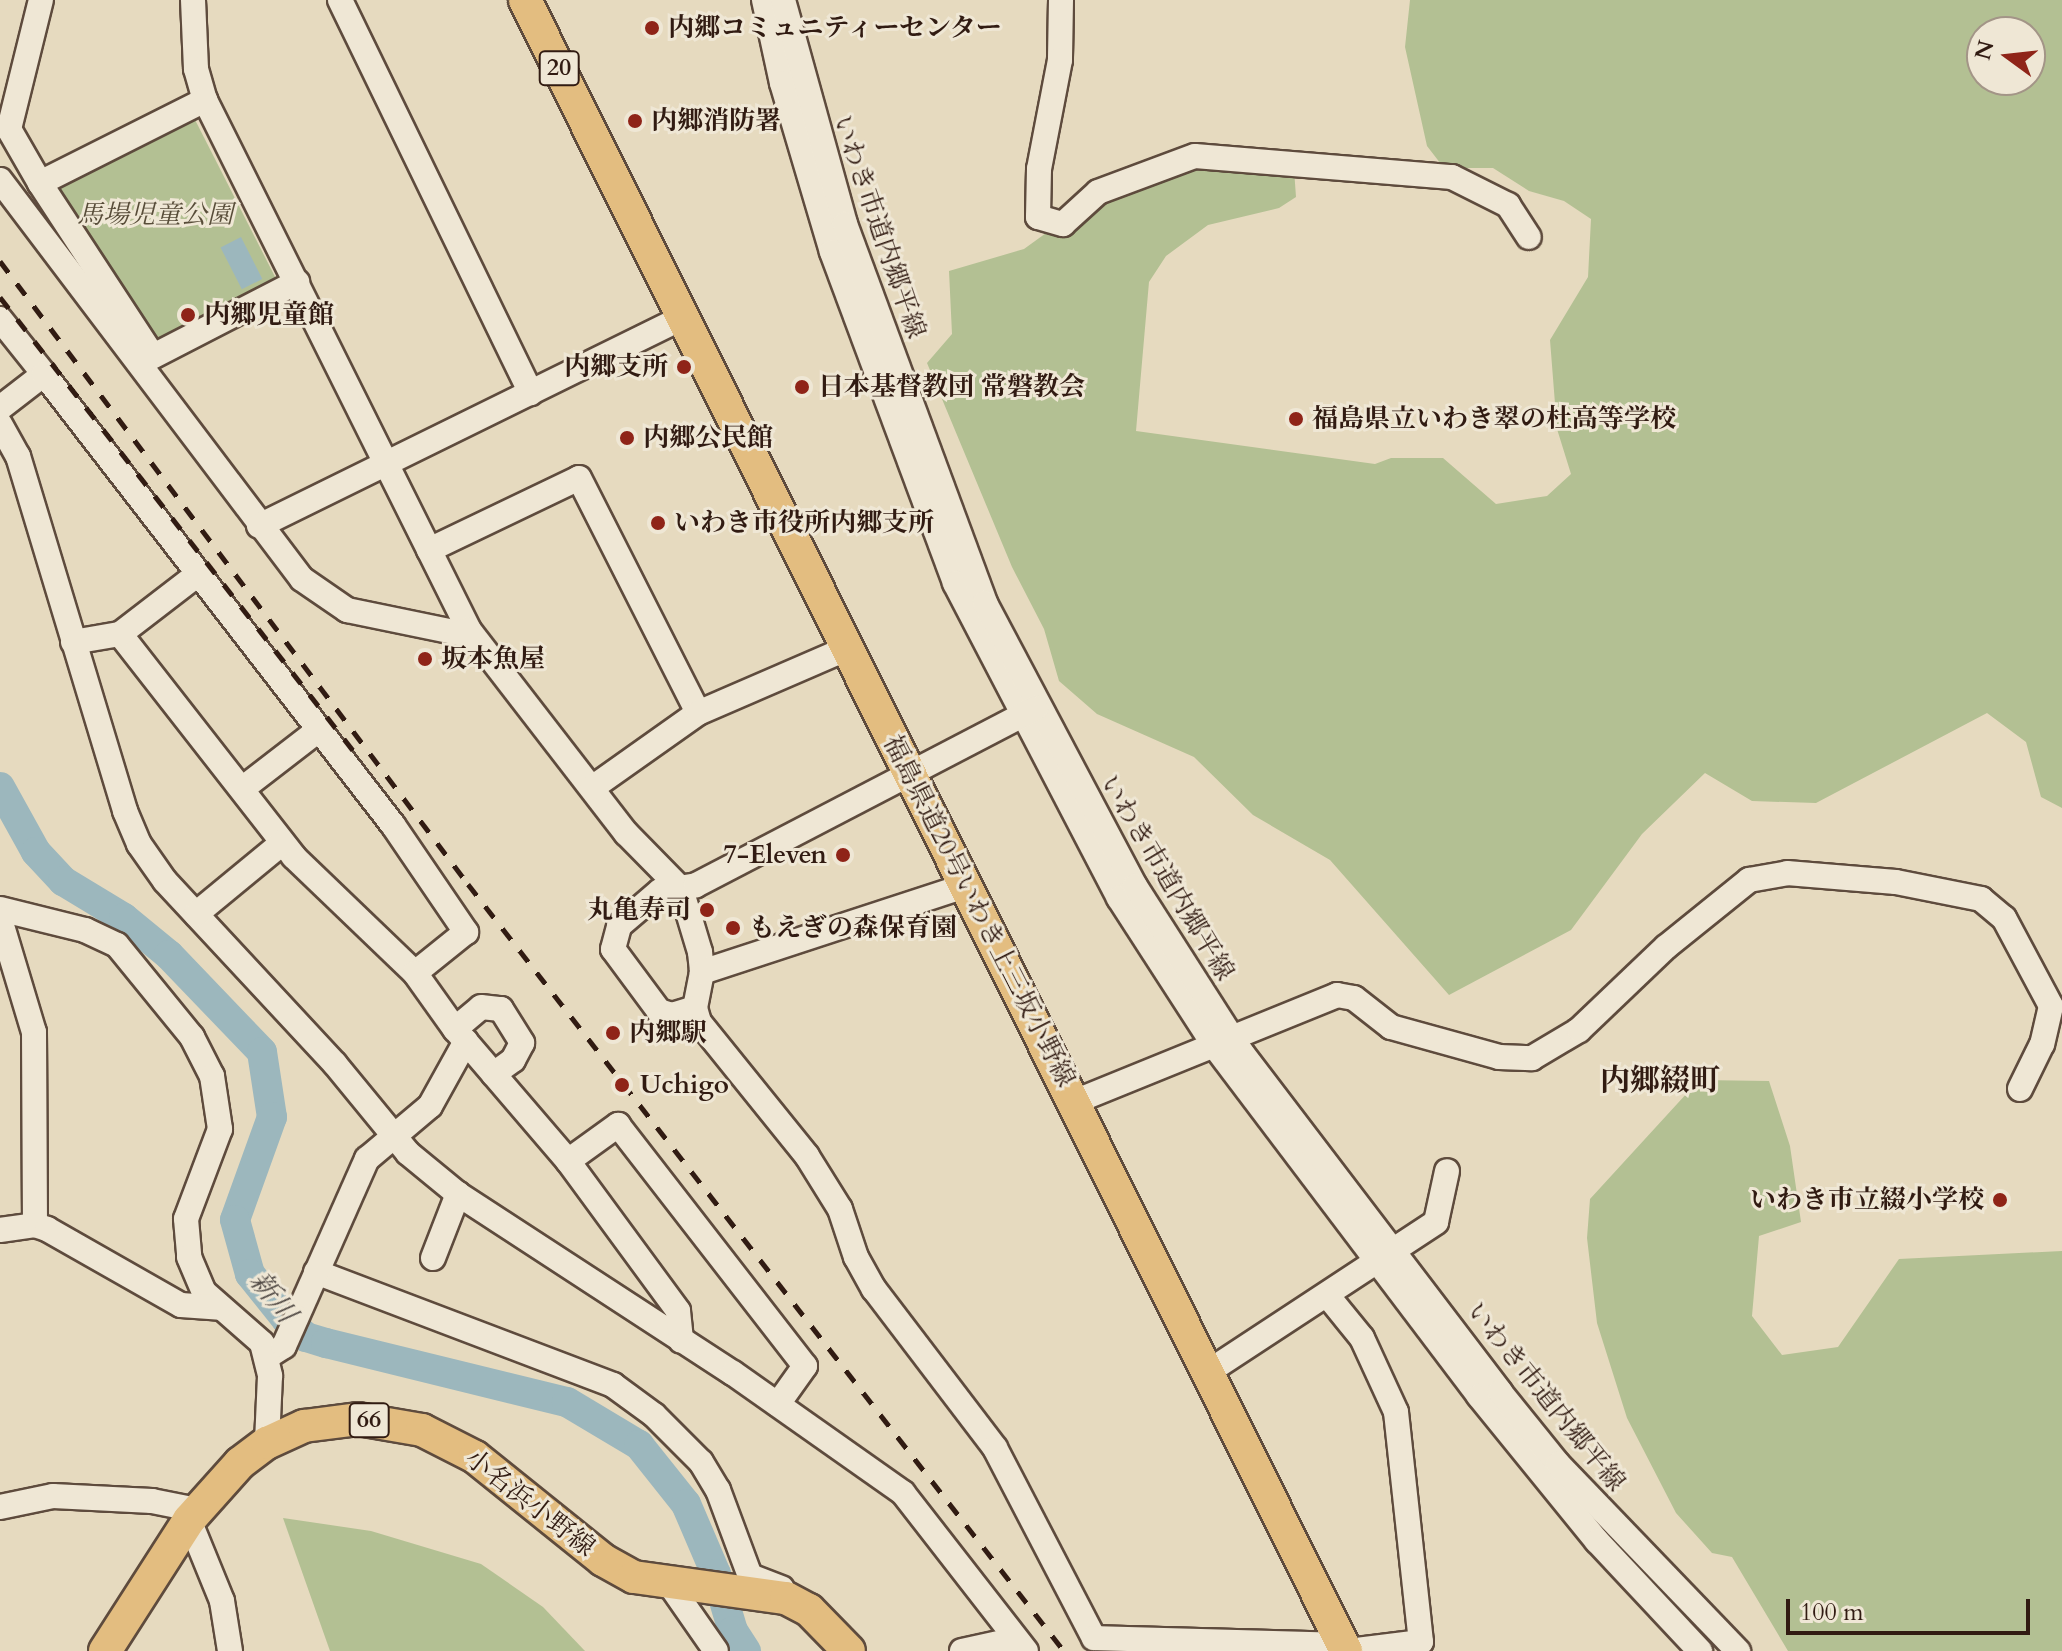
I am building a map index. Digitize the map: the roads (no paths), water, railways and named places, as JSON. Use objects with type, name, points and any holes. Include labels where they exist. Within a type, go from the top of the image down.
[{"type":"main road","name":"福島県道20号いわき上三坂小野線","points":[[525,0],[1346,1649]]},
{"type":"main road","name":"小名浜小野線","points":[[105,1651],[193,1515],[267,1443],[325,1421],[358,1419],[422,1430],[475,1457],[603,1560],[634,1577],[681,1587],[750,1593],[801,1605]]},
{"type":"main road","points":[[801,1605],[849,1651]]},
{"type":"street","points":[[41,0],[9,129],[146,359],[259,526],[302,579],[347,610],[459,633],[469,630]]},
{"type":"street","points":[[193,0],[196,69],[205,100],[469,630],[592,788],[681,889],[702,972],[695,1008],[706,1032],[807,1156],[840,1209],[856,1257],[874,1289],[995,1448],[1094,1638],[1346,1649],[1421,1642],[1396,1412],[1362,1338],[1327,1295]]},
{"type":"street","points":[[340,0],[531,393]]},
{"type":"street","name":"いわき市道内郷平線","points":[[764,0],[782,83],[832,252],[955,583],[1135,886],[1224,1044],[1384,1255],[1558,1464],[1738,1651]]},
{"type":"street","name":"いわき市道内郷平線","points":[[783,0],[845,224],[985,603],[1030,712]]},
{"type":"street","points":[[1061,0],[1060,60],[1039,169],[1038,217],[1063,224],[1098,192],[1195,156],[1452,177],[1508,205],[1529,237]]},
{"type":"street","points":[[40,183],[205,100]]},
{"type":"street","points":[[0,180],[146,359]]},
{"type":"street","points":[[146,359],[297,282]]},
{"type":"street","points":[[259,526],[681,318]]},
{"type":"street","points":[[0,319],[393,825],[466,932],[415,973]]},
{"type":"street","points":[[0,408],[44,374]]},
{"type":"street","points":[[0,424],[18,456],[73,642],[139,844],[196,914],[335,1064],[393,1136],[458,1194],[778,1404],[903,1493],[1021,1645]]},
{"type":"street","points":[[429,550],[579,478],[698,713]]},
{"type":"street","points":[[73,642],[120,634],[198,574]]},
{"type":"street","points":[[120,634],[282,843],[415,973],[460,1035],[568,1161],[678,1311],[681,1341]]},
{"type":"street","points":[[592,788],[698,713],[846,649]]},
{"type":"street","points":[[695,1008],[672,1015],[659,1011],[613,949],[619,926],[660,891],[681,889],[1030,712]]},
{"type":"street","points":[[242,789],[317,731]]},
{"type":"street","points":[[196,914],[282,843]]},
{"type":"street","points":[[1074,1102],[1224,1044],[1337,995],[1354,998],[1391,1027],[1499,1057],[1532,1058],[1579,1030],[1666,947],[1749,880],[1787,873],[1896,882],[1981,899],[2004,918],[2051,1006],[2042,1044],[2020,1089]]},
{"type":"street","points":[[702,972],[965,886]]},
{"type":"street","points":[[0,909],[85,930],[117,945],[192,1037],[212,1076],[220,1129],[186,1219],[189,1257],[195,1277],[220,1308],[252,1331],[267,1357],[267,1443]]},
{"type":"street","points":[[0,919],[34,1032],[35,1225]]},
{"type":"street","points":[[267,1357],[284,1346],[367,1159],[430,1106],[460,1035],[481,1007],[501,1009],[522,1043],[513,1060],[494,1074]]},
{"type":"street","points":[[568,1161],[618,1125],[805,1366],[778,1404]]},
{"type":"street","points":[[1208,1372],[1436,1222],[1447,1171]]},
{"type":"street","points":[[433,1258],[458,1194]]},
{"type":"street","points":[[0,1230],[35,1225],[181,1305],[220,1308]]},
{"type":"street","name":"いわき市道内郷平線","points":[[1384,1255],[1479,1396],[1641,1589],[1700,1651]]},
{"type":"street","points":[[315,1275],[613,1385],[654,1415],[701,1462],[718,1490],[750,1576],[784,1589],[801,1605]]},
{"type":"street","points":[[0,1507],[53,1496],[152,1501],[193,1515],[222,1601],[230,1651]]},
{"type":"street","points":[[681,1587],[716,1651]]},
{"type":"street","points":[[1641,1589],[1711,1651]]},
{"type":"street","points":[[962,1651],[1021,1645]]},
{"type":"water","points":[[241,237],[262,279],[242,289],[221,247]]},
{"type":"waterway","name":"新川","points":[[0,787],[36,852],[63,881],[124,918],[169,955],[262,1052],[272,1117],[235,1220],[250,1274],[286,1319],[306,1337],[326,1343],[567,1402],[639,1445],[686,1504],[716,1574],[733,1631],[746,1651]]},
{"type":"railway","points":[[0,261],[468,884],[1064,1651]]},
{"type":"railway","points":[[0,297],[359,758]]},
{"type":"place","name":"内郷コミュニティーセンター","points":[[652,28]]},
{"type":"place","name":"内郷消防署","points":[[635,121]]},
{"type":"place","name":"内郷児童館","points":[[188,315]]},
{"type":"place","name":"内郷支所","points":[[684,367]]},
{"type":"place","name":"日本基督教団 常磐教会","points":[[802,387]]},
{"type":"place","name":"福島県立いわき翠の杜高等学校","points":[[1296,419]]},
{"type":"place","name":"内郷公民館","points":[[627,438]]},
{"type":"place","name":"いわき市役所内郷支所","points":[[658,523]]},
{"type":"place","name":"坂本魚屋","points":[[425,659]]},
{"type":"place","name":"7-Eleven","points":[[843,855]]},
{"type":"place","name":"丸亀寿司","points":[[707,910]]},
{"type":"place","name":"もえぎの森保育園","points":[[733,928]]},
{"type":"place","name":"内郷駅","points":[[613,1033]]},
{"type":"place","name":"Uchigo","points":[[622,1085]]},
{"type":"place","name":"いわき市立綴小学校","points":[[2000,1200]]},
{"type":"district","name":"内郷綴町","points":[[1660,1081]]},
{"type":"park label","name":"馬場児童公園","points":[[155,215]]}]
